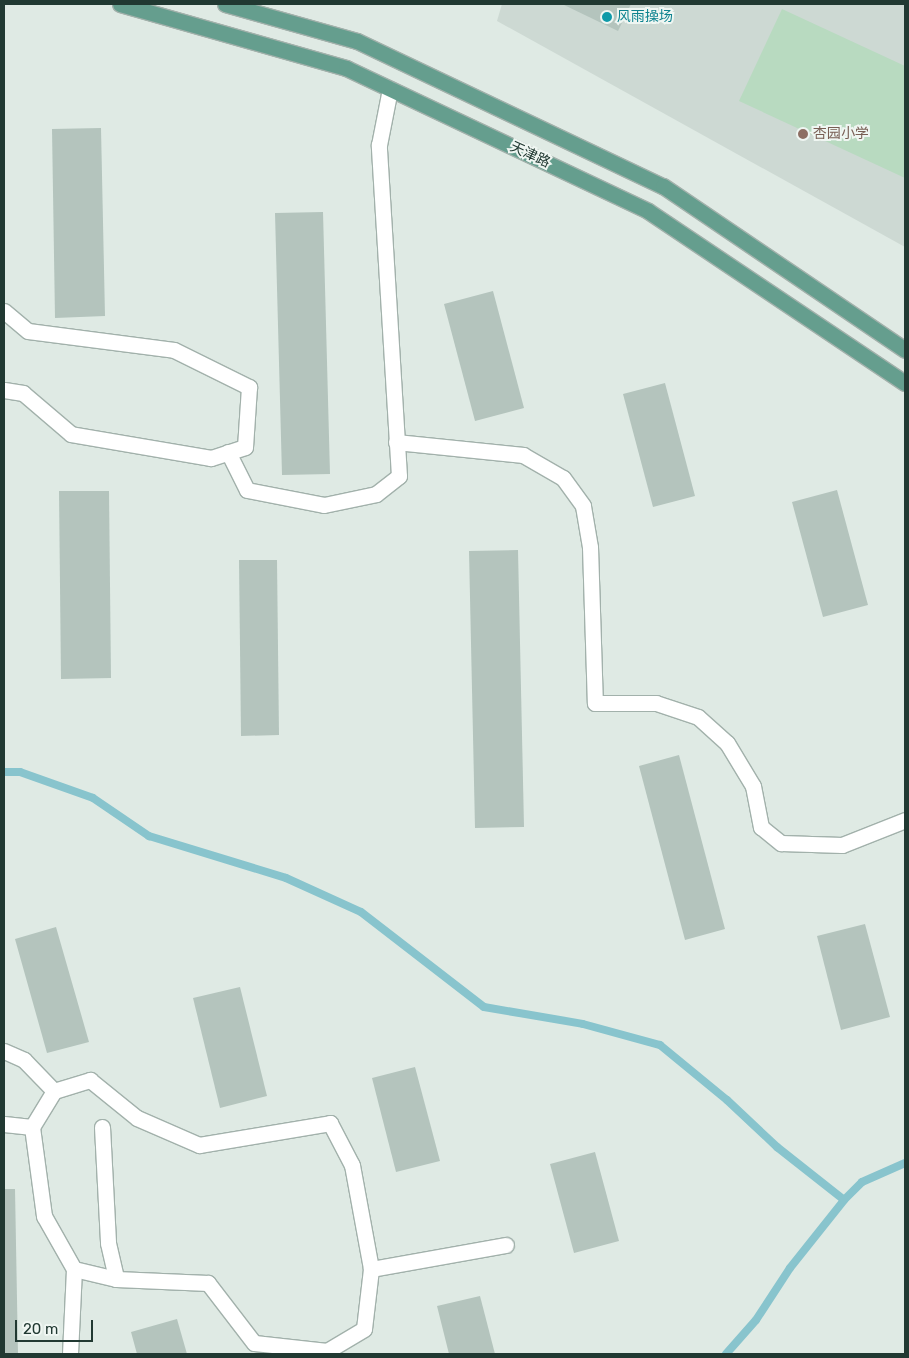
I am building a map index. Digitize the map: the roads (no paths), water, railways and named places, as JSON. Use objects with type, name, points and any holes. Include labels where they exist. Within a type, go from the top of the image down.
[{"type":"main road","name":"天津路","points":[[120,4],[346,68],[648,211],[905,383]]},
{"type":"main road","name":"天津路","points":[[226,4],[357,41],[663,186],[905,350]]},
{"type":"street","points":[[228,452],[247,490],[324,505],[376,494],[398,476],[379,145],[390,89]]},
{"type":"street","points":[[4,311],[28,331],[174,350],[249,387],[245,447],[211,458],[71,434],[23,394],[4,390]]},
{"type":"street","points":[[396,442],[523,455],[563,478],[583,506],[590,547],[595,703],[656,702],[698,717],[727,743],[753,786],[762,827],[781,843],[842,846],[905,820]]},
{"type":"street","points":[[4,1051],[24,1060],[54,1091]]},
{"type":"street","points":[[70,1354],[74,1269],[44,1216],[32,1127],[54,1091],[90,1080],[138,1118],[199,1145],[330,1123],[352,1165],[371,1269],[364,1329],[327,1350],[255,1348],[208,1283],[116,1279],[74,1269]]},
{"type":"street","points":[[4,1124],[32,1127]]},
{"type":"street","points":[[102,1127],[108,1243],[116,1279]]},
{"type":"street","points":[[371,1269],[506,1245]]},
{"type":"waterway","points":[[4,772],[20,772],[93,798],[149,836],[286,878],[361,912],[484,1007],[583,1024],[660,1045],[727,1100],[777,1147],[844,1200]]},
{"type":"waterway","points":[[726,1354],[756,1320],[790,1268],[844,1200],[862,1182],[905,1163]]},
{"type":"place","name":"风雨操场","points":[[607,17]]},
{"type":"place","name":"杏园小学","points":[[803,134]]}]
